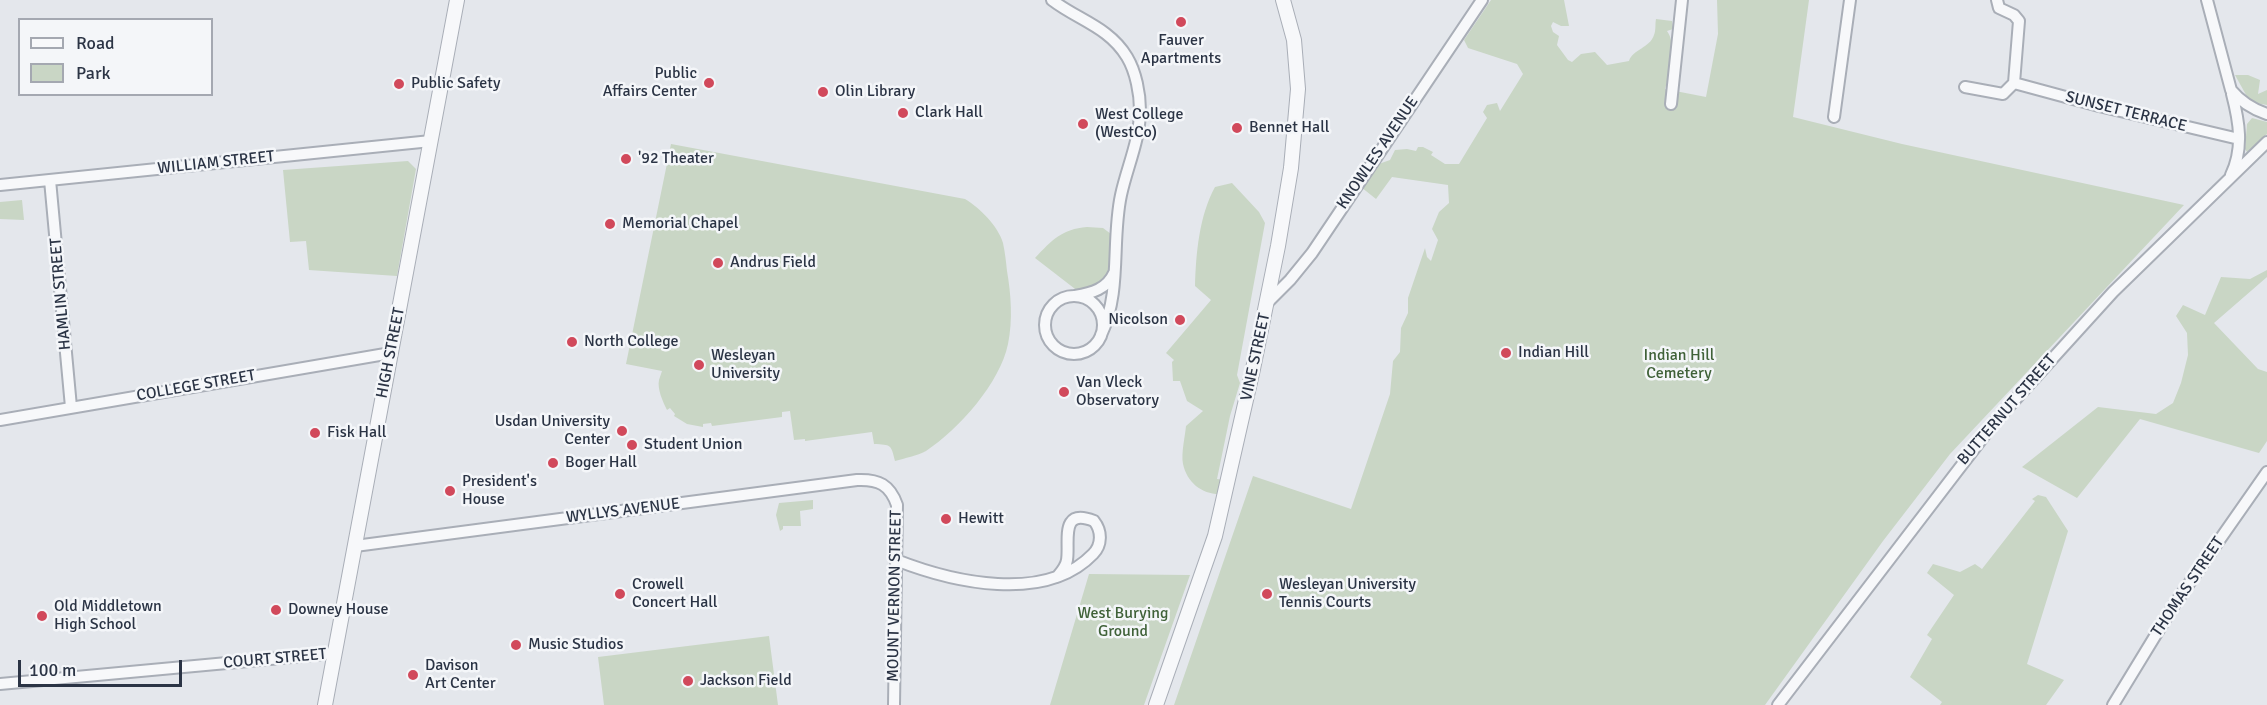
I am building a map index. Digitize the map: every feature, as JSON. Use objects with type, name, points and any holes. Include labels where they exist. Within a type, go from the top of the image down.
[{"type":"street","name":"HIGH STREET","points":[[325,705],[457,0]]},
{"type":"street","points":[[1052,0],[1095,25],[1116,43],[1131,63],[1138,91],[1139,124],[1119,204],[1115,269],[1112,307],[1101,334],[1090,349],[1073,354],[1056,348],[1050,342],[1044,325],[1050,308],[1057,301],[1098,290],[1111,278],[1115,269]]},
{"type":"street","name":"VINE STREET","points":[[1156,705],[1215,536],[1268,302],[1291,168],[1298,89],[1294,39],[1283,0]]},
{"type":"street","name":"KNOWLES AVENUE","points":[[1268,302],[1312,253],[1482,0]]},
{"type":"street","points":[[1671,104],[1682,0]]},
{"type":"street","points":[[1834,117],[1850,0]]},
{"type":"street","points":[[1965,87],[2003,94],[2014,83],[2019,21],[2014,15],[2000,8],[1997,0]]},
{"type":"street","points":[[2207,0],[2231,90],[2239,140],[2235,166],[2223,186]]},
{"type":"street","name":"SUNSET TERRACE","points":[[2014,83],[2239,140]]},
{"type":"street","points":[[2231,90],[2239,100],[2267,114]]},
{"type":"street","name":"WILLIAM STREET","points":[[0,186],[431,141]]},
{"type":"street","name":"BUTTERNUT STREET","points":[[1778,705],[1994,423],[2113,292],[2267,142]]},
{"type":"street","name":"HAMLIN STREET","points":[[50,180],[71,407]]},
{"type":"street","points":[[1074,296],[1083,298],[1097,309],[1101,317],[1101,334]]},
{"type":"street","name":"COLLEGE STREET","points":[[0,420],[391,353]]},
{"type":"street","name":"THOMAS STREET","points":[[2113,705],[2174,605],[2267,472]]},
{"type":"street","name":"WYLLYS AVENUE","points":[[355,546],[857,480],[875,480],[890,489]]},
{"type":"street","name":"MOUNT VERNON STREET","points":[[890,489],[897,505],[894,705]]},
{"type":"street","points":[[896,560],[937,575],[981,583],[1042,581],[1057,577],[1076,567],[1095,551],[1100,535],[1094,521],[1081,518],[1068,527],[1066,562],[1057,577]]},
{"type":"street","name":"COURT STREET","points":[[0,684],[335,653]]},
{"type":"green space","name":"Indian Hill Cemetery","points":[[1491,0],[1564,0],[1569,26],[1561,26],[1553,22],[1551,26],[1553,32],[1559,36],[1557,45],[1572,62],[1581,54],[1595,52],[1607,65],[1629,61],[1652,39],[1656,19],[1672,21],[1673,29],[1667,31],[1672,43],[1672,51],[1665,89],[1706,97],[1718,34],[1717,0],[1809,0],[1793,117],[1902,144],[2184,205],[1950,454],[1883,541],[1765,705],[1174,705],[1253,476],[1351,509],[1390,394],[1393,361],[1400,352],[1401,328],[1408,313],[1408,298],[1425,248],[1427,257],[1431,261],[1438,240],[1432,229],[1439,212],[1449,203],[1448,185],[1392,177],[1376,199],[1361,187],[1373,166],[1390,160],[1395,150],[1416,151],[1418,147],[1423,147],[1433,152],[1431,155],[1445,164],[1459,164],[1487,118],[1483,112],[1487,105],[1497,103],[1500,111],[1523,74],[1517,64],[1468,48],[1464,40]]},
{"type":"green space","points":[[2235,75],[2248,75],[2260,80],[2258,94],[2267,90],[2267,105],[2250,102]]},
{"type":"green space","points":[[2252,118],[2267,122],[2267,134],[2247,152],[2245,149],[2247,124]]},
{"type":"green space","points":[[671,144],[965,199],[977,207],[993,224],[1003,243],[1011,326],[1004,359],[987,389],[964,418],[926,451],[895,461],[889,446],[874,444],[872,432],[805,441],[805,439],[794,440],[790,411],[782,412],[782,417],[712,426],[711,423],[703,424],[703,427],[687,424],[674,416],[670,408],[667,410],[659,387],[662,371],[626,364]]},
{"type":"green space","points":[[408,161],[416,169],[397,276],[309,270],[306,241],[290,242],[283,170]]},
{"type":"green space","points":[[1232,183],[1259,212],[1265,223],[1237,375],[1240,383],[1230,416],[1217,479],[1224,480],[1221,494],[1214,494],[1202,490],[1192,482],[1185,471],[1182,455],[1186,426],[1203,411],[1187,401],[1180,381],[1173,381],[1172,362],[1174,360],[1166,353],[1211,300],[1195,286],[1199,235],[1205,210],[1215,187]]},
{"type":"green space","points":[[22,200],[24,220],[0,219],[0,202]]},
{"type":"green space","points":[[1087,227],[1103,228],[1111,234],[1110,264],[1099,284],[1079,292],[1035,258],[1058,236],[1071,230]]},
{"type":"green space","points":[[2267,270],[2267,277],[2214,323],[2258,369],[2267,372],[2267,441],[2259,453],[2140,419],[2077,498],[2022,467],[2098,407],[2156,414],[2173,403],[2188,355],[2187,333],[2176,316],[2183,305],[2205,315],[2221,277],[2250,279]]},
{"type":"green space","points":[[2038,495],[2046,497],[2068,531],[2027,664],[2064,680],[2046,705],[1940,705],[1942,702],[1910,677],[1932,639],[1927,635],[1954,595],[1927,573],[1933,564],[1960,572],[1975,564],[1982,569],[2035,501],[2032,499]]},
{"type":"green space","points":[[813,500],[813,509],[800,511],[801,526],[783,526],[780,531],[776,515],[779,503]]},
{"type":"green space","name":"West Burying Ground","points":[[1089,574],[1190,575],[1144,705],[1050,705]]},
{"type":"green space","name":"Jackson Field","points":[[769,636],[778,705],[604,705],[598,657]]},
{"type":"place","name":"Fauver Apartments","points":[[1181,22]]},
{"type":"place","name":"Public Affairs Center","points":[[709,83]]},
{"type":"place","name":"Public Safety","points":[[399,84]]},
{"type":"place","name":"Olin Library","points":[[823,92]]},
{"type":"place","name":"Clark Hall","points":[[903,113]]},
{"type":"place","name":"West College (WestCo)","points":[[1083,124]]},
{"type":"place","name":"Bennet Hall","points":[[1237,128]]},
{"type":"place","name":"'92 Theater","points":[[626,159]]},
{"type":"place","name":"Memorial Chapel","points":[[610,224]]},
{"type":"place","name":"Andrus Field","points":[[718,263]]},
{"type":"place","name":"Nicolson","points":[[1180,320]]},
{"type":"place","name":"North College","points":[[572,342]]},
{"type":"place","name":"Indian Hill","points":[[1506,353]]},
{"type":"place","name":"Wesleyan University","points":[[699,365]]},
{"type":"place","name":"Van Vleck Observatory","points":[[1064,392]]},
{"type":"place","name":"Usdan University Center","points":[[622,431]]},
{"type":"place","name":"Fisk Hall","points":[[315,433]]},
{"type":"place","name":"Student Union","points":[[632,445]]},
{"type":"place","name":"Boger Hall","points":[[553,463]]},
{"type":"place","name":"President's House","points":[[450,491]]},
{"type":"place","name":"Hewitt","points":[[946,519]]},
{"type":"place","name":"Crowell Concert Hall","points":[[620,594]]},
{"type":"place","name":"Wesleyan University Tennis Courts","points":[[1267,594]]},
{"type":"place","name":"Downey House","points":[[276,610]]},
{"type":"place","name":"Old Middletown High School","points":[[42,616]]},
{"type":"place","name":"Music Studios","points":[[516,645]]},
{"type":"place","name":"Davison Art Center","points":[[413,675]]},
{"type":"place","name":"Jackson Field","points":[[688,681]]}]
